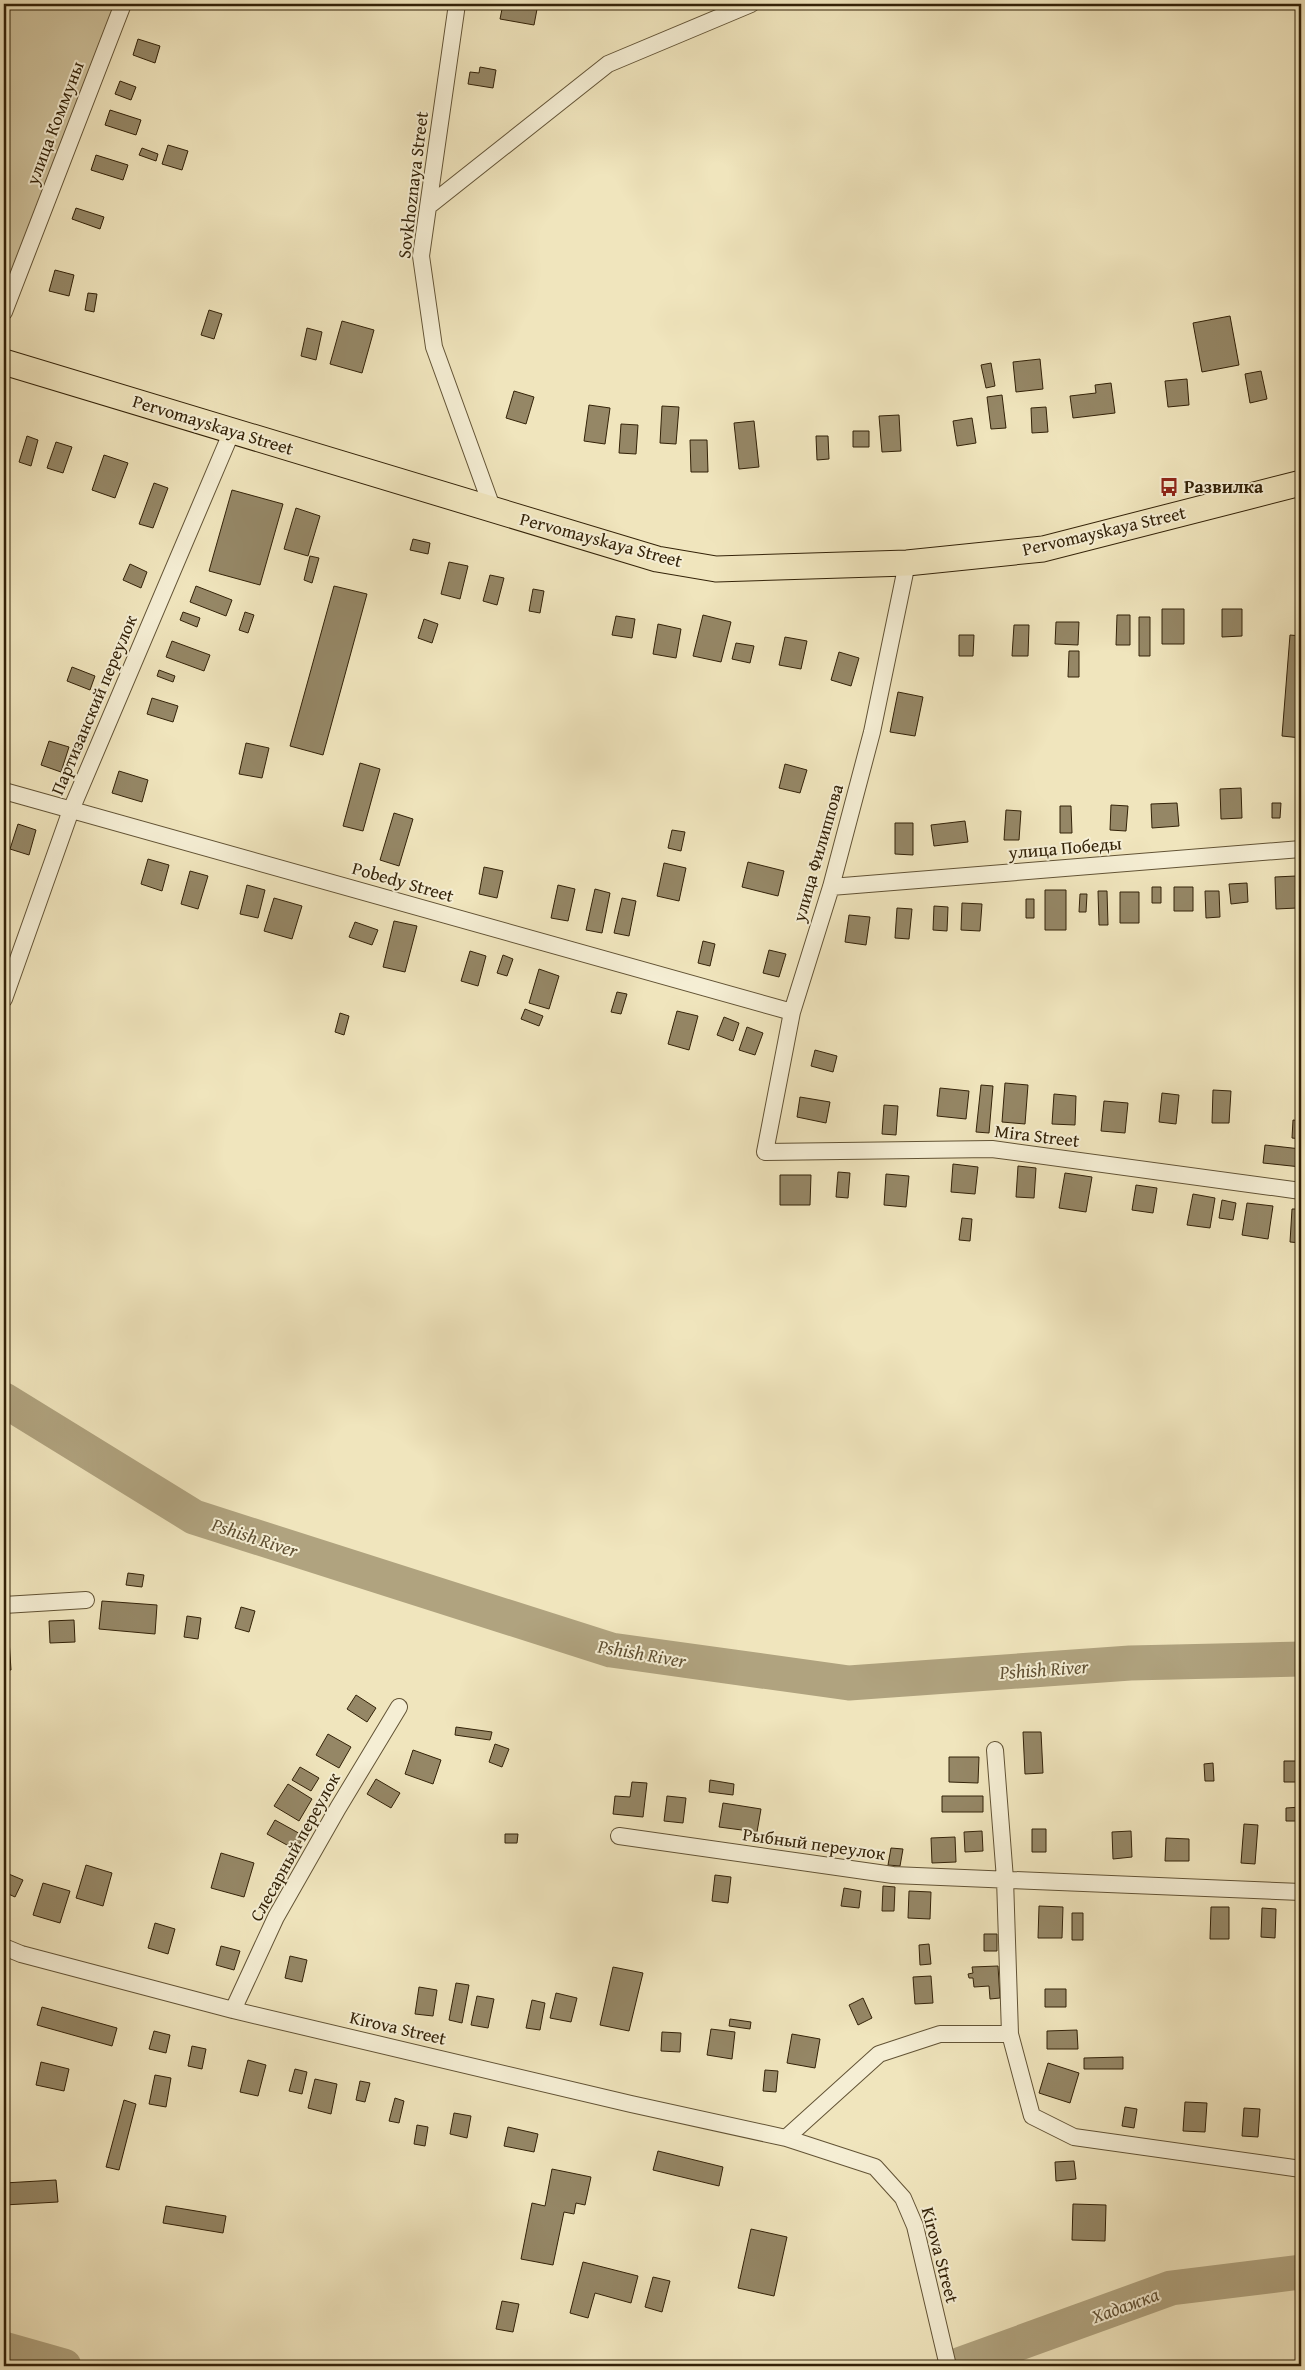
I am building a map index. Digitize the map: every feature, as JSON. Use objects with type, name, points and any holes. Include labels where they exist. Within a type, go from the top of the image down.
[{"type":"main road","name":"Pervomayskaya Street","points":[[4,362],[657,559],[716,569],[907,563],[1043,549],[1301,483]]},
{"type":"street","name":"улица Коммуны","points":[[4,312],[122,4]]},
{"type":"street","name":"Sovkhoznaya Street","points":[[457,4],[430,205],[421,256],[434,347],[493,510]]},
{"type":"street","points":[[430,205],[608,64],[751,4]]},
{"type":"street","name":"Партизанский переулок","points":[[4,999],[71,810],[232,431]]},
{"type":"street","name":"улица Филиппова","points":[[765,1152],[792,1012],[831,887],[872,732],[907,563]]},
{"type":"street","name":"Pobedy Street","points":[[4,790],[792,1012]]},
{"type":"street","name":"улица Победы","points":[[831,887],[1301,849]]},
{"type":"street","name":"Mira Street","points":[[765,1152],[992,1150],[1301,1191]]},
{"type":"street","points":[[4,1605],[86,1600]]},
{"type":"street","name":"Слесарный переулок","points":[[233,2010],[276,1917],[338,1808],[399,1707]]},
{"type":"street","points":[[995,1750],[1005,1879],[1010,2034],[1032,2116],[1074,2137],[1301,2169]]},
{"type":"street","name":"Рыбный переулок","points":[[619,1836],[893,1875],[1301,1892]]},
{"type":"street","name":"Kirova Street","points":[[4,1947],[21,1954],[233,2010],[631,2104],[786,2138],[875,2167],[903,2198],[915,2226],[948,2366]]},
{"type":"street","points":[[786,2138],[879,2054],[940,2034],[1010,2034]]},
{"type":"shaded area","points":[[4,4],[118,4],[4,295]]},
{"type":"building","points":[[503,4],[538,4],[534,25],[500,19]]},
{"type":"building","points":[[138,39],[160,46],[155,63],[133,55]]},
{"type":"building","points":[[480,67],[496,70],[493,88],[468,84],[470,72],[479,73]]},
{"type":"building","points":[[120,81],[136,87],[131,100],[115,94]]},
{"type":"building","points":[[110,110],[141,120],[136,135],[105,125]]},
{"type":"building","points":[[168,145],[188,151],[182,170],[162,164]]},
{"type":"building","points":[[142,148],[158,154],[156,161],[139,155]]},
{"type":"building","points":[[96,155],[128,165],[123,180],[91,170]]},
{"type":"building","points":[[76,208],[104,217],[100,229],[72,219]]},
{"type":"building","points":[[55,270],[74,275],[69,296],[49,291]]},
{"type":"building","points":[[88,293],[97,294],[94,312],[85,310]]},
{"type":"building","points":[[209,310],[222,314],[214,339],[201,335]]},
{"type":"building","points":[[1230,316],[1239,365],[1202,372],[1193,323]]},
{"type":"building","points":[[342,321],[374,330],[362,373],[330,364]]},
{"type":"building","points":[[307,328],[322,332],[316,360],[301,356]]},
{"type":"building","points":[[1040,359],[1043,389],[1016,392],[1013,362]]},
{"type":"building","points":[[991,363],[995,386],[986,388],[981,365]]},
{"type":"building","points":[[1261,371],[1267,399],[1250,403],[1245,374]]},
{"type":"building","points":[[1187,379],[1189,405],[1168,407],[1165,381]]},
{"type":"building","points":[[1111,383],[1115,413],[1073,418],[1070,396],[1096,393],[1095,385]]},
{"type":"building","points":[[514,391],[534,397],[526,424],[506,418]]},
{"type":"building","points":[[1002,395],[1006,428],[991,429],[987,397]]},
{"type":"building","points":[[589,405],[610,408],[605,444],[584,441]]},
{"type":"building","points":[[662,406],[679,407],[676,444],[660,443]]},
{"type":"building","points":[[1046,407],[1048,432],[1032,433],[1031,408]]},
{"type":"building","points":[[899,415],[901,451],[882,452],[879,416]]},
{"type":"building","points":[[972,418],[976,443],[957,446],[953,421]]},
{"type":"building","points":[[754,421],[759,467],[739,469],[734,423]]},
{"type":"building","points":[[621,424],[638,425],[636,454],[619,453]]},
{"type":"building","points":[[853,431],[869,431],[869,447],[853,447]]},
{"type":"building","points":[[27,436],[38,440],[31,466],[19,462]]},
{"type":"building","points":[[816,436],[828,436],[829,459],[817,460]]},
{"type":"building","points":[[690,440],[707,440],[708,472],[691,472]]},
{"type":"building","points":[[56,442],[72,447],[63,473],[47,468]]},
{"type":"building","points":[[104,455],[128,463],[115,498],[92,490]]},
{"type":"building","points":[[154,483],[168,488],[153,528],[139,524]]},
{"type":"building","points":[[232,490],[283,504],[260,585],[209,571]]},
{"type":"building","points":[[296,508],[320,516],[308,556],[284,549]]},
{"type":"building","points":[[413,539],[430,543],[428,554],[410,550]]},
{"type":"building","points":[[310,556],[319,558],[312,583],[304,580]]},
{"type":"building","points":[[449,562],[468,566],[460,599],[441,594]]},
{"type":"building","points":[[130,564],[147,572],[141,588],[123,580]]},
{"type":"building","points":[[490,575],[504,578],[497,605],[483,601]]},
{"type":"building","points":[[196,586],[232,600],[226,616],[190,602]]},
{"type":"building","points":[[334,586],[367,594],[323,755],[290,746]]},
{"type":"building","points":[[533,589],[544,591],[540,613],[529,611]]},
{"type":"building","points":[[1162,609],[1184,609],[1184,644],[1162,644]]},
{"type":"building","points":[[1222,609],[1242,609],[1242,636],[1222,637]]},
{"type":"building","points":[[183,612],[200,618],[197,627],[180,620]]},
{"type":"building","points":[[245,612],[254,615],[248,633],[239,630]]},
{"type":"building","points":[[703,615],[731,622],[721,662],[693,656]]},
{"type":"building","points":[[1117,615],[1130,615],[1130,645],[1116,645]]},
{"type":"building","points":[[616,616],[635,619],[632,638],[612,635]]},
{"type":"building","points":[[1139,617],[1150,617],[1150,656],[1139,656]]},
{"type":"building","points":[[424,619],[438,624],[432,643],[418,638]]},
{"type":"building","points":[[1056,622],[1079,622],[1078,645],[1055,644]]},
{"type":"building","points":[[658,624],[681,629],[676,658],[653,654]]},
{"type":"building","points":[[1014,625],[1029,625],[1028,656],[1012,656]]},
{"type":"building","points":[[959,635],[974,635],[973,656],[959,656]]},
{"type":"building","points":[[1290,635],[1301,636],[1301,738],[1282,736]]},
{"type":"building","points":[[785,637],[807,641],[801,669],[779,665]]},
{"type":"building","points":[[172,641],[210,655],[204,671],[166,657]]},
{"type":"building","points":[[736,643],[754,646],[750,663],[732,659]]},
{"type":"building","points":[[1069,651],[1079,651],[1079,677],[1068,677]]},
{"type":"building","points":[[839,652],[859,658],[851,686],[831,680]]},
{"type":"building","points":[[72,667],[95,676],[90,690],[67,681]]},
{"type":"building","points":[[159,670],[175,676],[173,682],[157,676]]},
{"type":"building","points":[[898,692],[923,697],[915,736],[890,732]]},
{"type":"building","points":[[152,698],[178,706],[173,722],[147,714]]},
{"type":"building","points":[[49,741],[69,747],[61,772],[41,765]]},
{"type":"building","points":[[246,743],[269,748],[262,778],[239,774]]},
{"type":"building","points":[[360,763],[380,769],[363,831],[343,826]]},
{"type":"building","points":[[785,764],[807,770],[800,793],[779,788]]},
{"type":"building","points":[[119,771],[148,780],[142,802],[112,793]]},
{"type":"building","points":[[1241,788],[1242,818],[1221,819],[1220,789]]},
{"type":"building","points":[[1177,803],[1179,826],[1152,828],[1151,804]]},
{"type":"building","points":[[1272,803],[1281,803],[1280,818],[1272,818]]},
{"type":"building","points":[[1111,805],[1128,806],[1126,831],[1110,830]]},
{"type":"building","points":[[1060,806],[1071,806],[1072,833],[1060,833]]},
{"type":"building","points":[[1006,810],[1021,811],[1019,840],[1004,840]]},
{"type":"building","points":[[394,813],[413,819],[399,866],[380,860]]},
{"type":"building","points":[[965,821],[968,842],[934,846],[931,825]]},
{"type":"building","points":[[895,823],[913,823],[913,855],[895,854]]},
{"type":"building","points":[[18,824],[36,830],[29,855],[10,849]]},
{"type":"building","points":[[672,830],[685,832],[681,851],[668,848]]},
{"type":"building","points":[[148,859],[169,865],[162,891],[141,884]]},
{"type":"building","points":[[748,862],[784,871],[778,896],[742,887]]},
{"type":"building","points":[[664,863],[686,868],[679,901],[657,896]]},
{"type":"building","points":[[484,867],[503,871],[497,898],[479,894]]},
{"type":"building","points":[[190,871],[208,876],[198,909],[181,904]]},
{"type":"building","points":[[1296,876],[1297,908],[1276,909],[1275,877]]},
{"type":"building","points":[[1247,883],[1248,902],[1231,904],[1229,884]]},
{"type":"building","points":[[247,885],[265,890],[258,918],[240,914]]},
{"type":"building","points":[[558,885],[575,889],[568,921],[551,918]]},
{"type":"building","points":[[1152,887],[1161,887],[1161,903],[1152,903]]},
{"type":"building","points":[[1174,887],[1193,887],[1193,911],[1174,911]]},
{"type":"building","points":[[595,889],[610,893],[602,933],[586,930]]},
{"type":"building","points":[[1045,890],[1066,890],[1066,930],[1045,930]]},
{"type":"building","points":[[1098,891],[1107,891],[1108,925],[1099,925]]},
{"type":"building","points":[[1205,891],[1219,891],[1220,917],[1206,918]]},
{"type":"building","points":[[1120,892],[1139,892],[1139,923],[1120,923]]},
{"type":"building","points":[[1080,894],[1087,894],[1086,912],[1079,912]]},
{"type":"building","points":[[274,898],[302,906],[292,939],[264,931]]},
{"type":"building","points":[[622,898],[636,901],[629,936],[614,933]]},
{"type":"building","points":[[1026,899],[1034,899],[1034,918],[1026,918]]},
{"type":"building","points":[[962,903],[982,904],[980,931],[961,930]]},
{"type":"building","points":[[934,906],[948,907],[947,931],[933,930]]},
{"type":"building","points":[[897,908],[912,909],[909,939],[895,938]]},
{"type":"building","points":[[849,915],[870,917],[866,945],[845,942]]},
{"type":"building","points":[[394,921],[417,926],[405,972],[383,967]]},
{"type":"building","points":[[355,922],[378,930],[372,945],[349,937]]},
{"type":"building","points":[[703,941],[715,944],[710,966],[698,963]]},
{"type":"building","points":[[769,950],[786,954],[779,977],[763,973]]},
{"type":"building","points":[[470,951],[486,956],[478,986],[461,981]]},
{"type":"building","points":[[503,955],[513,959],[507,976],[497,973]]},
{"type":"building","points":[[539,969],[559,976],[549,1009],[529,1003]]},
{"type":"building","points":[[617,992],[627,994],[621,1014],[611,1012]]},
{"type":"building","points":[[525,1009],[543,1016],[539,1026],[521,1019]]},
{"type":"building","points":[[677,1011],[698,1016],[689,1050],[668,1044]]},
{"type":"building","points":[[340,1013],[349,1016],[344,1035],[335,1032]]},
{"type":"building","points":[[724,1017],[739,1023],[733,1041],[717,1035]]},
{"type":"building","points":[[747,1027],[763,1033],[755,1055],[739,1050]]},
{"type":"building","points":[[815,1050],[837,1056],[833,1072],[811,1066]]},
{"type":"building","points":[[1005,1083],[1028,1085],[1025,1124],[1002,1122]]},
{"type":"building","points":[[981,1085],[993,1086],[989,1133],[976,1132]]},
{"type":"building","points":[[940,1088],[969,1091],[966,1119],[937,1116]]},
{"type":"building","points":[[1213,1090],[1231,1091],[1229,1123],[1212,1123]]},
{"type":"building","points":[[1162,1093],[1179,1095],[1176,1124],[1159,1122]]},
{"type":"building","points":[[1054,1094],[1076,1096],[1075,1125],[1052,1124]]},
{"type":"building","points":[[800,1097],[830,1102],[826,1123],[797,1117]]},
{"type":"building","points":[[1104,1101],[1128,1103],[1125,1133],[1101,1131]]},
{"type":"building","points":[[884,1105],[898,1106],[896,1135],[882,1134]]},
{"type":"building","points":[[1293,1120],[1301,1121],[1301,1139],[1292,1138]]},
{"type":"building","points":[[1265,1145],[1301,1149],[1301,1167],[1263,1163]]},
{"type":"building","points":[[953,1164],[978,1167],[975,1194],[951,1192]]},
{"type":"building","points":[[1018,1166],[1036,1168],[1034,1198],[1016,1197]]},
{"type":"building","points":[[838,1172],[850,1173],[848,1198],[836,1197]]},
{"type":"building","points":[[1065,1173],[1092,1177],[1086,1212],[1059,1208]]},
{"type":"building","points":[[886,1174],[909,1176],[906,1207],[884,1205]]},
{"type":"building","points":[[780,1175],[811,1175],[810,1205],[780,1205]]},
{"type":"building","points":[[1136,1185],[1157,1188],[1153,1213],[1132,1210]]},
{"type":"building","points":[[1193,1194],[1215,1198],[1210,1228],[1187,1225]]},
{"type":"building","points":[[1222,1200],[1236,1203],[1233,1220],[1219,1218]]},
{"type":"building","points":[[1247,1203],[1273,1206],[1268,1239],[1242,1235]]},
{"type":"building","points":[[1292,1209],[1301,1209],[1301,1243],[1290,1242]]},
{"type":"building","points":[[962,1218],[972,1219],[970,1241],[959,1240]]},
{"type":"building","points":[[4,1543],[7,1543],[7,1582],[4,1582]]},
{"type":"building","points":[[128,1573],[144,1575],[142,1587],[126,1585]]},
{"type":"building","points":[[102,1601],[157,1605],[155,1634],[99,1629]]},
{"type":"building","points":[[241,1607],[255,1611],[249,1632],[235,1628]]},
{"type":"building","points":[[187,1616],[201,1618],[198,1639],[184,1637]]},
{"type":"building","points":[[74,1620],[75,1642],[50,1643],[49,1621]]},
{"type":"building","points":[[8,1624],[11,1670],[4,1670],[4,1625]]},
{"type":"building","points":[[356,1695],[376,1708],[367,1722],[347,1709]]},
{"type":"building","points":[[456,1727],[492,1732],[490,1740],[455,1735]]},
{"type":"building","points":[[1023,1732],[1041,1732],[1043,1773],[1025,1774]]},
{"type":"building","points":[[328,1734],[351,1747],[339,1768],[316,1755]]},
{"type":"building","points":[[495,1744],[509,1749],[502,1767],[489,1762]]},
{"type":"building","points":[[413,1750],[441,1760],[433,1784],[405,1774]]},
{"type":"building","points":[[949,1757],[979,1757],[978,1783],[949,1782]]},
{"type":"building","points":[[1284,1761],[1301,1761],[1301,1782],[1284,1782]]},
{"type":"building","points":[[1213,1763],[1214,1781],[1205,1781],[1204,1764]]},
{"type":"building","points":[[300,1767],[319,1778],[311,1791],[292,1780]]},
{"type":"building","points":[[376,1779],[400,1793],[391,1808],[367,1794]]},
{"type":"building","points":[[710,1780],[734,1784],[733,1795],[709,1792]]},
{"type":"building","points":[[632,1782],[647,1783],[643,1817],[613,1814],[615,1796],[630,1797]]},
{"type":"building","points":[[288,1784],[312,1799],[299,1821],[274,1806]]},
{"type":"building","points":[[667,1796],[686,1798],[683,1823],[664,1821]]},
{"type":"building","points":[[942,1796],[983,1796],[983,1812],[942,1812]]},
{"type":"building","points":[[723,1803],[761,1809],[757,1832],[719,1827]]},
{"type":"building","points":[[1301,1807],[1301,1821],[1286,1821],[1286,1808]]},
{"type":"building","points":[[275,1820],[304,1836],[296,1850],[267,1834]]},
{"type":"building","points":[[1244,1824],[1258,1825],[1255,1864],[1241,1863]]},
{"type":"building","points":[[1032,1829],[1046,1829],[1046,1852],[1032,1852]]},
{"type":"building","points":[[982,1831],[983,1851],[965,1852],[964,1832]]},
{"type":"building","points":[[1131,1831],[1132,1857],[1113,1859],[1112,1832]]},
{"type":"building","points":[[505,1834],[518,1834],[517,1843],[505,1843]]},
{"type":"building","points":[[955,1837],[956,1862],[932,1863],[931,1838]]},
{"type":"building","points":[[1166,1838],[1189,1839],[1189,1861],[1165,1861]]},
{"type":"building","points":[[891,1848],[903,1849],[900,1866],[888,1865]]},
{"type":"building","points":[[221,1853],[254,1863],[244,1897],[211,1888]]},
{"type":"building","points":[[86,1865],[112,1873],[103,1906],[76,1898]]},
{"type":"building","points":[[4,1872],[23,1880],[15,1897],[4,1892]]},
{"type":"building","points":[[715,1875],[731,1877],[728,1903],[712,1901]]},
{"type":"building","points":[[43,1883],[70,1891],[60,1923],[33,1915]]},
{"type":"building","points":[[883,1886],[895,1887],[894,1911],[882,1911]]},
{"type":"building","points":[[844,1888],[861,1891],[859,1908],[841,1906]]},
{"type":"building","points":[[909,1891],[931,1892],[930,1919],[908,1918]]},
{"type":"building","points":[[1039,1906],[1063,1907],[1062,1938],[1038,1938]]},
{"type":"building","points":[[1211,1907],[1229,1907],[1229,1939],[1210,1939]]},
{"type":"building","points":[[1262,1908],[1276,1909],[1275,1938],[1261,1937]]},
{"type":"building","points":[[1072,1913],[1083,1913],[1083,1940],[1072,1940]]},
{"type":"building","points":[[155,1923],[175,1929],[168,1954],[148,1948]]},
{"type":"building","points":[[984,1934],[997,1934],[997,1951],[984,1951]]},
{"type":"building","points":[[929,1944],[931,1964],[920,1965],[919,1945]]},
{"type":"building","points":[[221,1946],[240,1951],[234,1970],[216,1965]]},
{"type":"building","points":[[290,1956],[307,1960],[302,1982],[285,1978]]},
{"type":"building","points":[[998,1966],[1000,1998],[990,1999],[989,1986],[974,1987],[973,1978],[969,1978],[968,1974],[973,1973],[972,1967]]},
{"type":"building","points":[[613,1967],[643,1973],[629,2031],[600,2025]]},
{"type":"building","points":[[931,1976],[933,2003],[915,2004],[913,1977]]},
{"type":"building","points":[[456,1983],[469,1985],[462,2023],[449,2020]]},
{"type":"building","points":[[419,1987],[437,1990],[433,2016],[415,2014]]},
{"type":"building","points":[[1045,1989],[1066,1989],[1066,2007],[1045,2007]]},
{"type":"building","points":[[556,1993],[577,1998],[571,2022],[550,2018]]},
{"type":"building","points":[[477,1996],[494,1999],[488,2028],[471,2025]]},
{"type":"building","points":[[863,1998],[872,2018],[858,2025],[849,2005]]},
{"type":"building","points":[[532,2000],[545,2003],[540,2030],[526,2028]]},
{"type":"building","points":[[42,2007],[117,2028],[112,2046],[37,2025]]},
{"type":"building","points":[[730,2019],[751,2022],[750,2029],[729,2026]]},
{"type":"building","points":[[711,2029],[735,2032],[732,2059],[707,2055]]},
{"type":"building","points":[[1077,2030],[1078,2049],[1047,2049],[1047,2031]]},
{"type":"building","points":[[154,2031],[170,2035],[166,2053],[149,2049]]},
{"type":"building","points":[[662,2032],[681,2033],[680,2052],[661,2051]]},
{"type":"building","points":[[792,2034],[820,2039],[815,2068],[787,2063]]},
{"type":"building","points":[[192,2046],[206,2049],[202,2069],[188,2066]]},
{"type":"building","points":[[1123,2057],[1123,2069],[1084,2069],[1084,2058]]},
{"type":"building","points":[[248,2060],[266,2065],[258,2096],[240,2092]]},
{"type":"building","points":[[41,2062],[69,2069],[64,2091],[36,2085]]},
{"type":"building","points":[[1048,2063],[1079,2073],[1070,2103],[1039,2093]]},
{"type":"building","points":[[295,2069],[307,2072],[302,2094],[289,2091]]},
{"type":"building","points":[[765,2070],[778,2071],[776,2092],[763,2091]]},
{"type":"building","points":[[155,2075],[171,2078],[166,2107],[149,2104]]},
{"type":"building","points":[[315,2079],[337,2084],[331,2114],[308,2108]]},
{"type":"building","points":[[360,2081],[370,2083],[365,2102],[356,2100]]},
{"type":"building","points":[[395,2098],[404,2101],[399,2123],[389,2121]]},
{"type":"building","points":[[124,2100],[136,2104],[119,2170],[106,2167]]},
{"type":"building","points":[[1185,2102],[1207,2103],[1205,2132],[1183,2131]]},
{"type":"building","points":[[1125,2107],[1137,2109],[1134,2128],[1122,2126]]},
{"type":"building","points":[[1244,2108],[1260,2109],[1258,2137],[1242,2136]]},
{"type":"building","points":[[454,2113],[471,2116],[467,2138],[450,2134]]},
{"type":"building","points":[[417,2125],[428,2127],[425,2146],[414,2144]]},
{"type":"building","points":[[508,2127],[538,2134],[534,2152],[504,2146]]},
{"type":"building","points":[[658,2151],[723,2167],[719,2186],[653,2170]]},
{"type":"building","points":[[1074,2161],[1076,2179],[1056,2181],[1055,2162]]},
{"type":"building","points":[[552,2169],[591,2177],[585,2205],[576,2203],[574,2214],[564,2212],[553,2265],[521,2259],[532,2203],[545,2206]]},
{"type":"building","points":[[56,2180],[58,2202],[4,2205],[4,2183]]},
{"type":"building","points":[[1073,2204],[1106,2205],[1105,2241],[1072,2240]]},
{"type":"building","points":[[166,2206],[226,2216],[223,2233],[163,2223]]},
{"type":"building","points":[[751,2229],[787,2237],[774,2296],[738,2288]]},
{"type":"building","points":[[583,2262],[638,2276],[631,2303],[595,2293],[588,2318],[570,2313]]},
{"type":"building","points":[[653,2277],[670,2281],[662,2312],[645,2307]]},
{"type":"building","points":[[502,2301],[519,2304],[513,2332],[496,2329]]},
{"type":"waterway","name":"Pshish River","points":[[4,1400],[194,1517],[611,1650],[849,1683],[1130,1663],[1301,1659]]},
{"type":"waterway","name":"Хадажка","points":[[956,2366],[1171,2288],[1301,2272]]},
{"type":"waterway","name":"Хадажка","points":[[4,2349],[64,2366]]},
{"type":"place","name":"Развилка","points":[[1169,487]]}]
